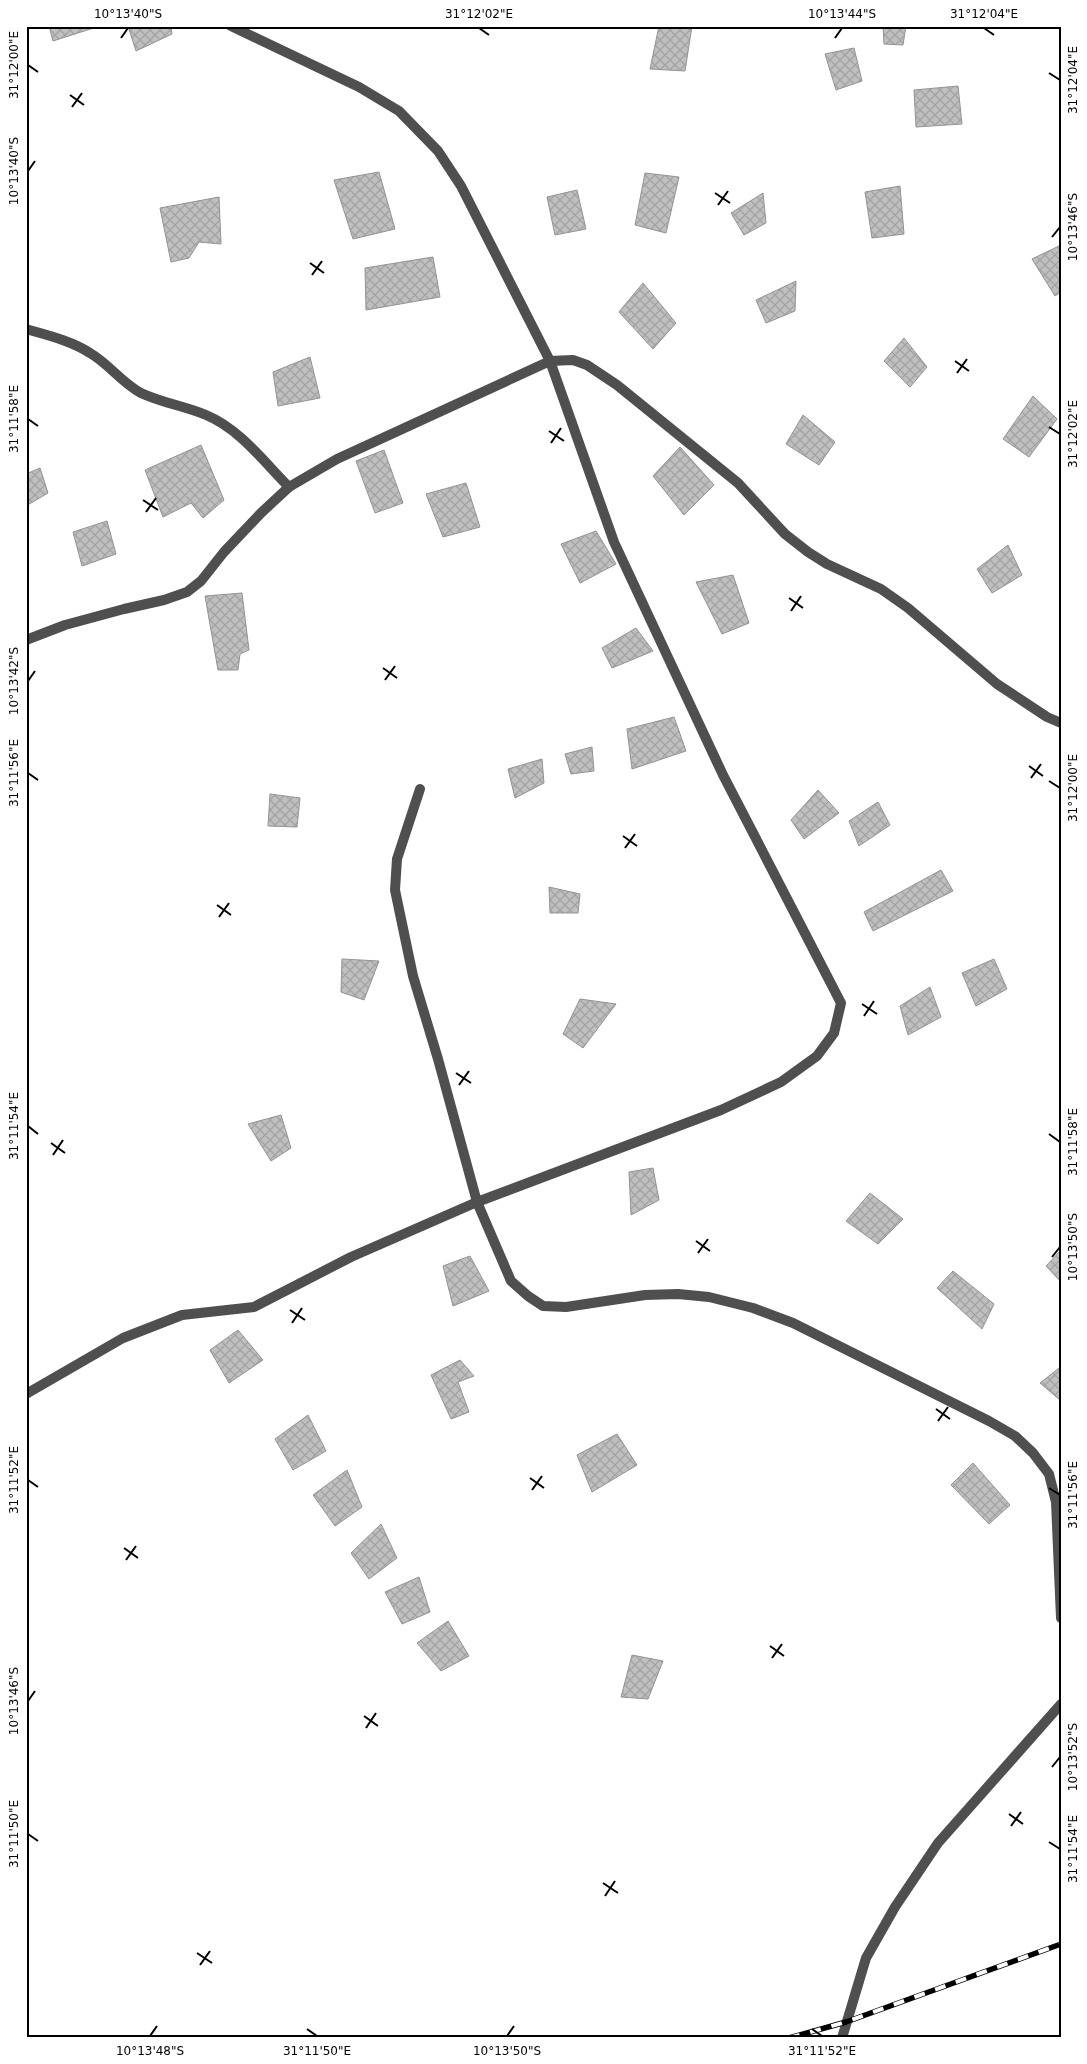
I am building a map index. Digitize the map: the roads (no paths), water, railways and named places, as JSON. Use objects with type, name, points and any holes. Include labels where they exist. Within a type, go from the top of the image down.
[{"type":"street","points":[[26,1394],[123,1338],[182,1315],[254,1307],[351,1257],[477,1202],[721,1110],[781,1082],[817,1056],[834,1033],[841,1003],[723,775],[614,542],[550,361],[461,186],[438,151],[399,111],[359,87],[231,26]]},
{"type":"street","points":[[26,328],[76,345],[89,352],[124,381],[141,392],[206,415],[225,424],[289,487]]},
{"type":"street","points":[[26,640],[66,625],[164,600],[187,592],[201,581],[224,552],[289,487],[337,459],[550,361],[573,360],[587,365],[617,385],[738,483],[786,534],[808,552],[827,564],[881,589],[908,608],[997,684],[1047,717],[1061,722]]},
{"type":"street","points":[[420,789],[397,859],[395,890],[413,976],[438,1058],[477,1202],[511,1281],[543,1306],[566,1307],[645,1295],[678,1294],[709,1297],[752,1308],[793,1323],[1015,1436],[1033,1453],[1049,1474],[1056,1502],[1061,1618]]},
{"type":"street","points":[[842,2038],[866,1958],[895,1907],[938,1842],[1061,1704]]},
{"type":"railway","points":[[789,2038],[846,2022],[1061,1944]]}]
